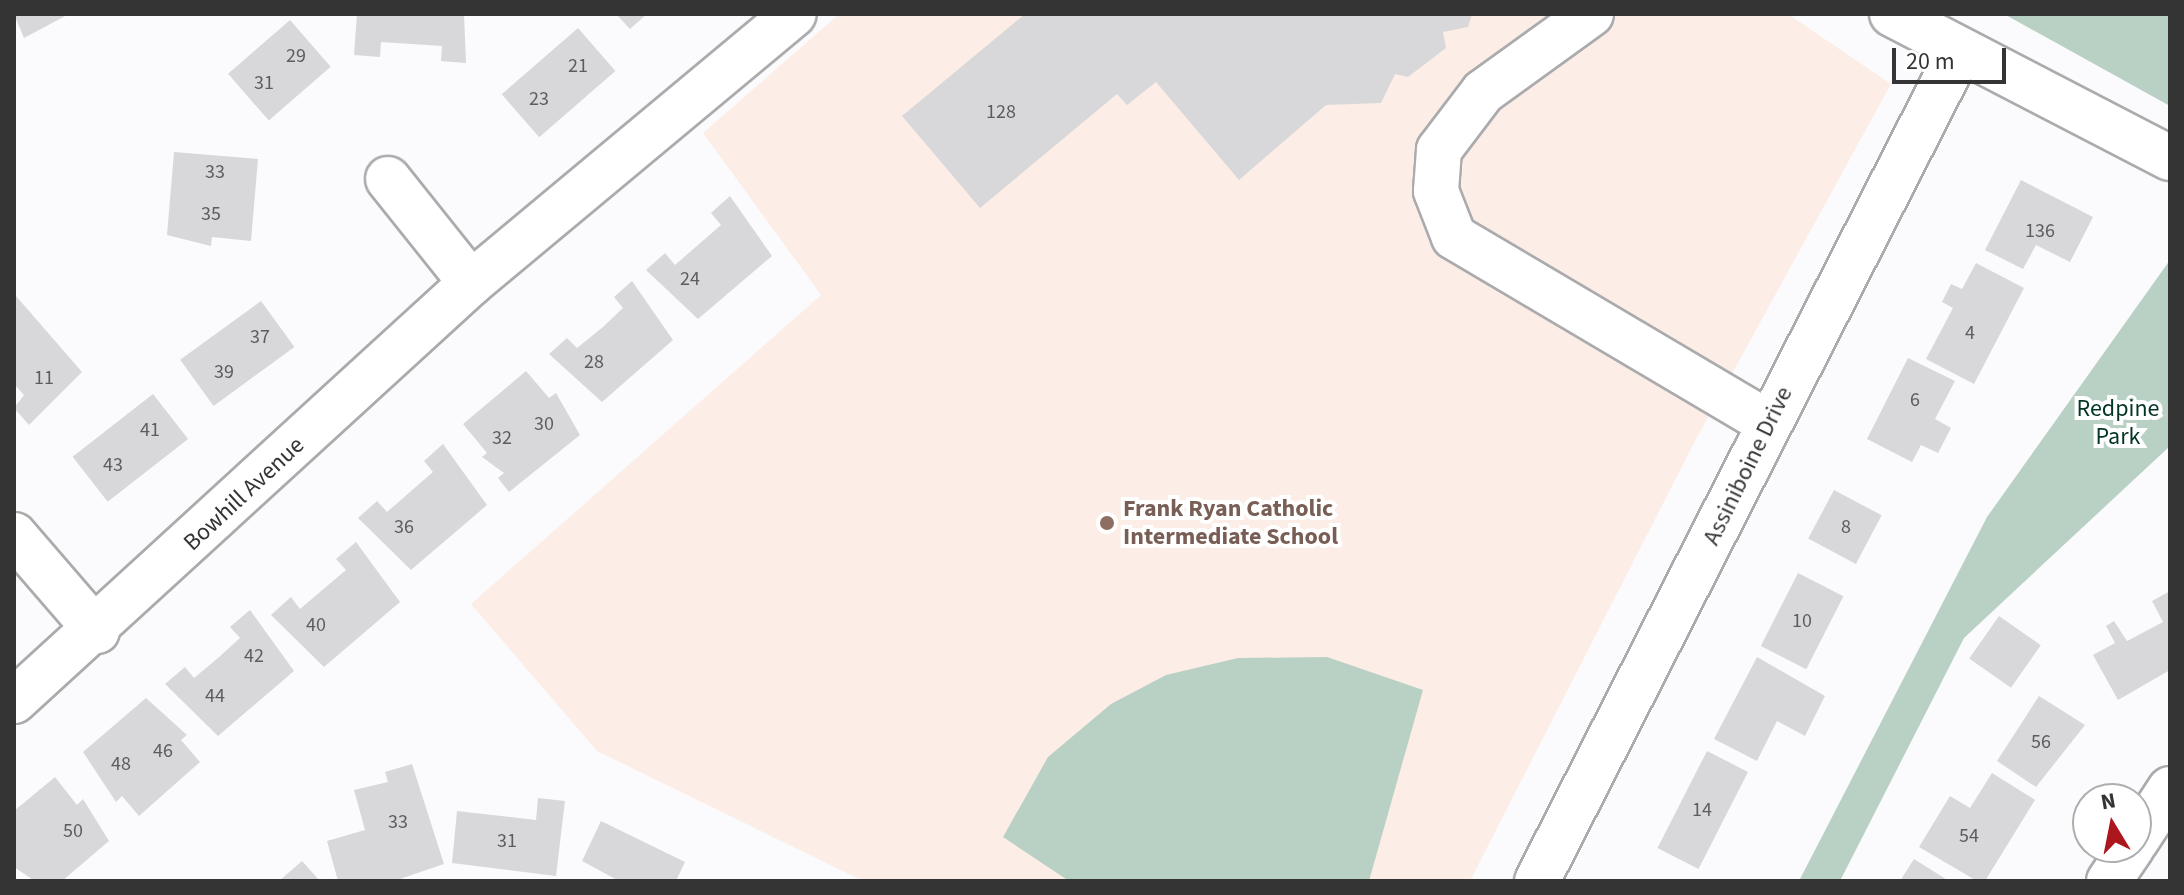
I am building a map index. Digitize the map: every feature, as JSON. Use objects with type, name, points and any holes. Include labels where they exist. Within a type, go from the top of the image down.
[{"type":"street","name":"Bowhill Avenue","points":[[14,701],[97,631],[471,283],[794,14]]},
{"type":"street","points":[[1591,14],[1483,92],[1439,150],[1436,191],[1454,237],[1769,423]]},
{"type":"street","points":[[1892,14],[1959,52],[2170,158]]},
{"type":"street","name":"Assiniboine Drive","points":[[1537,881],[1959,52]]},
{"type":"street","points":[[388,179],[471,283]]},
{"type":"street","points":[[14,535],[97,631]]},
{"type":"street","points":[[2152,817],[2170,789]]},
{"type":"street","points":[[2109,881],[2121,863]]},
{"type":"shaded area","name":"Frank Ryan Catholic Intermediate School","points":[[839,14],[1788,14],[1891,84],[1694,443],[1470,881],[863,881],[597,751],[471,604],[821,295],[703,133]]},
{"type":"green space","points":[[2004,14],[2170,14],[2170,106]]},
{"type":"green space","name":"Redpine Park","points":[[2170,260],[2170,446],[1964,638],[1840,881],[1799,881],[1987,517]]},
{"type":"green space","points":[[1327,657],[1423,690],[1369,881],[1069,881],[1003,837],[1048,757],[1111,704],[1166,675],[1238,658]]},
{"type":"building","points":[[14,14],[69,14],[24,38]]},
{"type":"building","points":[[357,14],[464,14],[466,63],[441,61],[442,46],[381,42],[380,57],[354,55]]},
{"type":"building","points":[[616,14],[647,14],[630,29]]},
{"type":"building","points":[[1025,14],[1472,14],[1468,27],[1443,32],[1446,48],[1408,77],[1395,74],[1381,103],[1326,105],[1239,180],[1156,82],[1127,105],[1117,94],[980,208],[902,116]]},
{"type":"building","points":[[290,20],[331,67],[269,121],[228,74]]},
{"type":"building","points":[[578,28],[615,71],[539,137],[502,94]]},
{"type":"building","points":[[174,152],[258,159],[251,241],[212,237],[211,246],[167,235]]},
{"type":"building","points":[[2021,180],[2093,217],[2070,262],[2036,245],[2023,269],[1985,250]]},
{"type":"building","points":[[730,196],[772,256],[698,319],[646,270],[665,253],[675,265],[721,225],[711,213]]},
{"type":"building","points":[[1976,263],[2024,288],[1974,384],[1926,359],[1953,308],[1942,302],[1951,284],[1962,289]]},
{"type":"building","points":[[632,281],[673,340],[602,402],[549,354],[567,338],[577,348],[603,327],[623,308],[614,297]]},
{"type":"building","points":[[16,296],[82,372],[29,425],[14,408],[24,395],[14,384]]},
{"type":"building","points":[[261,301],[295,347],[214,406],[180,360]]},
{"type":"building","points":[[1908,358],[1955,381],[1935,419],[1951,428],[1938,453],[1921,445],[1912,462],[1867,439]]},
{"type":"building","points":[[526,371],[549,398],[556,393],[580,435],[509,492],[498,478],[504,473],[482,457],[487,453],[463,424]]},
{"type":"building","points":[[153,394],[188,439],[108,502],[73,457]]},
{"type":"building","points":[[443,444],[487,505],[411,570],[358,518],[377,501],[387,512],[433,472],[424,461]]},
{"type":"building","points":[[1834,490],[1882,515],[1856,564],[1808,539]]},
{"type":"building","points":[[356,542],[400,602],[324,667],[271,615],[291,597],[300,609],[346,570],[336,559]]},
{"type":"building","points":[[1798,573],[1843,596],[1806,669],[1761,646]]},
{"type":"building","points":[[2170,591],[2170,670],[2118,700],[2093,655],[2115,643],[2106,626],[2114,621],[2127,641],[2163,622],[2152,601]]},
{"type":"building","points":[[250,610],[294,671],[218,736],[165,684],[185,667],[194,678],[218,658],[240,638],[230,627]]},
{"type":"building","points":[[1999,616],[2041,645],[2011,688],[1969,659]]},
{"type":"building","points":[[1757,657],[1825,696],[1805,736],[1777,721],[1757,761],[1714,739]]},
{"type":"building","points":[[2039,696],[2085,725],[2036,787],[1997,761]]},
{"type":"building","points":[[146,698],[187,735],[181,740],[200,762],[139,816],[122,796],[116,802],[83,752]]},
{"type":"building","points":[[1707,751],[1748,772],[1699,869],[1658,848]]},
{"type":"building","points":[[412,764],[444,864],[394,881],[338,881],[327,841],[365,830],[354,790],[388,782],[385,772]]},
{"type":"building","points":[[1992,773],[2035,800],[1985,881],[1977,881],[1919,847],[1950,796],[1970,808]]},
{"type":"building","points":[[55,777],[77,805],[83,799],[109,841],[62,881],[35,881],[14,867],[14,811]]},
{"type":"building","points":[[538,798],[565,801],[556,876],[452,863],[457,811],[536,820]]},
{"type":"building","points":[[601,821],[685,862],[676,881],[619,881],[582,861]]},
{"type":"building","points":[[1914,859],[1949,881],[1900,881]]},
{"type":"building","points":[[302,861],[320,881],[279,881]]},
{"type":"place","name":"Frank Ryan Catholic Intermediate School","points":[[1107,523]]}]
